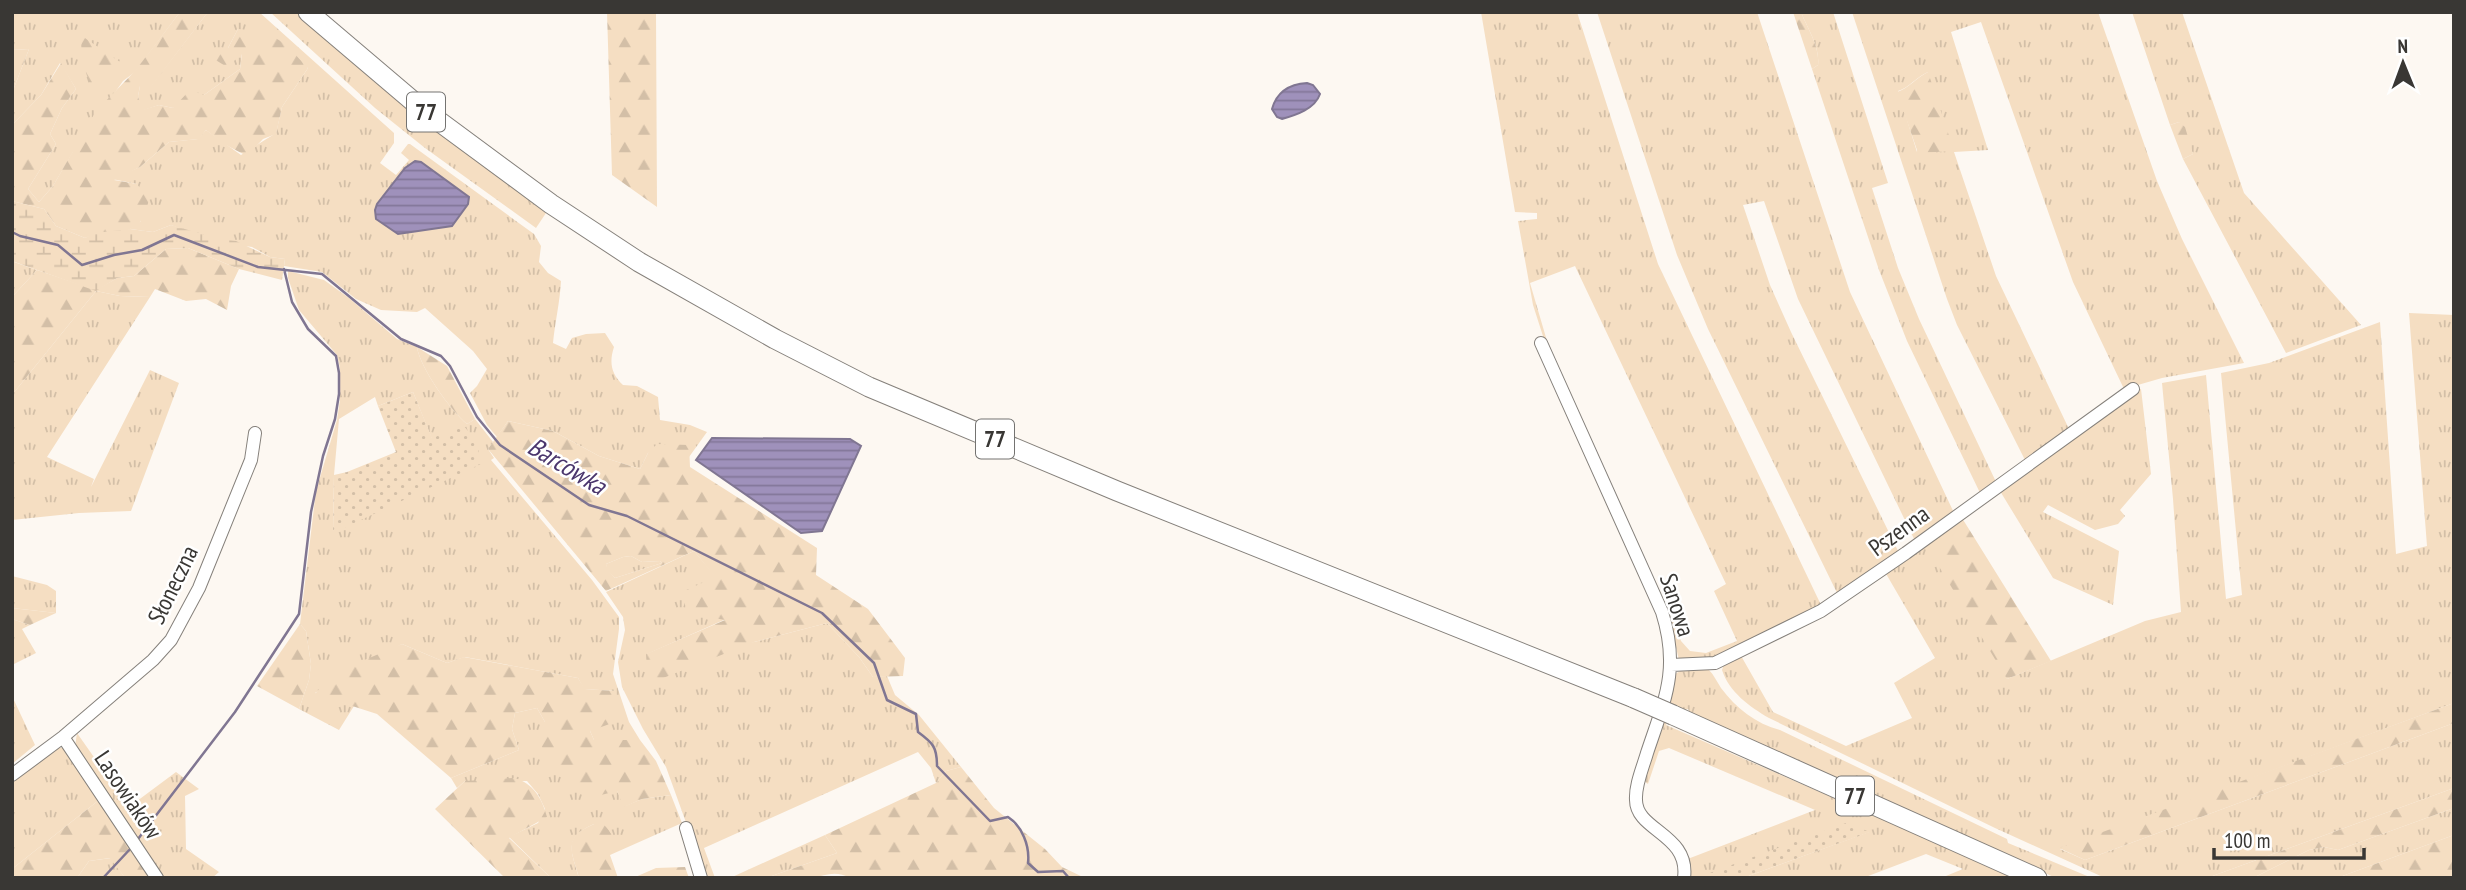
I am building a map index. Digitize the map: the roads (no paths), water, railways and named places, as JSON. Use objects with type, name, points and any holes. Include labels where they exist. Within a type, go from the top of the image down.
[{"type":"main road","name":"77","points":[[309,12],[421,108],[551,204],[639,262],[775,340],[882,393],[1118,491],[1634,698],[2037,878]]},
{"type":"street","name":"Sanowa","points":[[1541,343],[1662,612],[1671,647],[1671,665],[1667,694],[1641,772],[1636,802],[1640,816],[1675,846],[1684,862],[1684,878]]},
{"type":"street","name":"Pszenna","points":[[1671,665],[1715,663],[1821,611],[2133,389]]},
{"type":"street","name":"Słoneczna","points":[[12,775],[63,737],[153,660],[171,640],[185,618],[205,575],[251,460],[255,433]]},
{"type":"street","name":"Lasowiaków","points":[[63,737],[157,878]]},
{"type":"street","points":[[686,828],[702,878]]},
{"type":"waterway","name":"Barcówka","points":[[12,232],[58,245],[82,265],[142,250],[174,235],[258,267],[322,274],[401,339],[441,356],[450,366],[477,417],[500,445],[589,505],[627,516],[822,613],[874,663],[887,700],[916,714],[918,732],[933,746],[937,766],[990,821],[1008,817],[1013,821],[1024,837],[1028,863],[1038,872],[1063,871],[1069,878]]},
{"type":"waterway","points":[[138,839],[235,712],[299,614],[311,512],[323,456],[335,419],[339,373],[336,356],[308,329],[292,302],[284,269]]},
{"type":"waterway","points":[[103,878],[132,847]]}]
